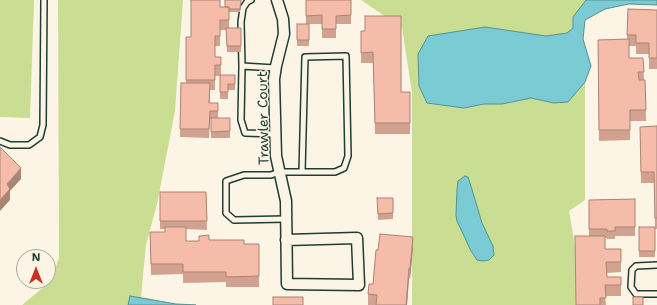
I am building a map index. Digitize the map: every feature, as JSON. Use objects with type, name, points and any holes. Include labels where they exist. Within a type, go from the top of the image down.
[{"type":"street","name":"Trawler Court","points":[[277,0],[283,19],[284,34],[274,79],[275,134],[276,156],[286,201],[286,240],[287,284],[359,285],[357,238],[286,240]]},
{"type":"lane","points":[[0,141],[10,145],[28,145],[40,137],[43,125],[44,0]]},
{"type":"lane","points":[[251,0],[247,2],[243,8],[241,22],[241,120],[245,133],[275,134]]},
{"type":"lane","points":[[286,220],[234,220],[226,213],[226,181],[244,175],[271,175],[279,172],[302,172],[335,172],[344,168],[348,156],[346,56],[305,57],[302,172]]},
{"type":"lane","points":[[242,66],[276,68]]},
{"type":"lane","points":[[657,266],[636,266],[632,270],[631,287],[636,294],[657,294]]},
{"type":"green space","points":[[0,0],[34,0],[30,118],[0,117]]},
{"type":"green space","points":[[58,0],[183,0],[175,111],[157,204],[146,245],[141,297],[176,304],[196,305],[22,305],[41,289],[56,289],[56,267],[59,258]]},
{"type":"green space","points":[[361,0],[657,0],[657,5],[629,4],[605,9],[585,20],[583,39],[591,66],[585,82],[585,200],[569,211],[585,305],[412,305],[412,92],[402,28]]},
{"type":"water","points":[[586,0],[657,0],[657,5],[629,4],[605,9],[585,20],[583,39],[591,66],[585,82],[568,102],[554,103],[531,98],[502,104],[484,104],[464,108],[427,103],[419,86],[418,54],[428,36],[485,27],[546,36],[567,33],[573,28],[573,17]]},
{"type":"water","points":[[465,176],[468,177],[482,223],[493,246],[494,255],[489,260],[477,260],[471,251],[457,221],[458,181]]},
{"type":"water","points":[[130,296],[176,304],[196,305],[128,305]]},
{"type":"building","points":[[191,0],[220,0],[220,7],[229,7],[229,20],[220,20],[220,36],[215,36],[215,57],[221,57],[221,65],[215,65],[215,80],[186,80],[186,37],[191,37]]},
{"type":"building","points":[[225,0],[241,0],[240,9],[229,9],[229,7],[225,7]]},
{"type":"building","points":[[306,0],[351,0],[351,15],[336,16],[336,29],[322,29],[322,15],[306,16]]},
{"type":"building","points":[[628,9],[657,10],[657,58],[649,58],[649,43],[636,43],[636,35],[627,35]]},
{"type":"building","points":[[365,16],[401,16],[401,92],[410,92],[410,123],[375,123],[373,52],[361,53],[361,31],[365,31]]},
{"type":"building","points":[[297,24],[309,24],[309,40],[297,40]]},
{"type":"building","points":[[226,28],[241,28],[241,46],[227,46]]},
{"type":"building","points":[[629,39],[629,58],[643,58],[644,72],[638,72],[639,80],[645,80],[646,110],[630,110],[630,130],[599,130],[598,40]]},
{"type":"building","points":[[220,75],[235,75],[235,84],[228,84],[228,92],[220,92]]},
{"type":"building","points":[[181,83],[210,83],[209,103],[218,103],[218,111],[210,111],[209,129],[180,129]]},
{"type":"building","points":[[211,118],[230,118],[230,131],[211,132]]},
{"type":"building","points":[[657,126],[657,218],[655,218],[654,172],[641,172],[640,127]]},
{"type":"building","points":[[0,147],[21,168],[7,184],[10,189],[0,200]]},
{"type":"building","points":[[160,192],[206,192],[207,221],[160,221]]},
{"type":"building","points":[[377,198],[393,198],[393,213],[378,214]]},
{"type":"building","points":[[635,199],[635,227],[615,227],[615,231],[607,231],[607,229],[589,229],[589,200]]},
{"type":"building","points":[[165,227],[186,227],[186,241],[199,241],[199,236],[209,235],[209,240],[244,240],[244,244],[259,244],[259,276],[226,277],[226,272],[183,272],[183,264],[151,264],[150,232],[165,232]]},
{"type":"building","points":[[639,227],[655,227],[655,251],[639,251]]},
{"type":"building","points":[[380,234],[413,237],[406,305],[376,305],[377,295],[368,294],[369,284],[373,284],[376,250],[378,250]]},
{"type":"building","points":[[575,236],[605,236],[605,249],[621,249],[621,262],[606,262],[607,277],[621,277],[621,285],[605,285],[606,298],[600,298],[600,305],[576,305]]},
{"type":"building","points":[[273,297],[303,297],[303,305],[273,305]]},
{"type":"building","points":[[633,297],[643,297],[643,305],[633,305]]}]
